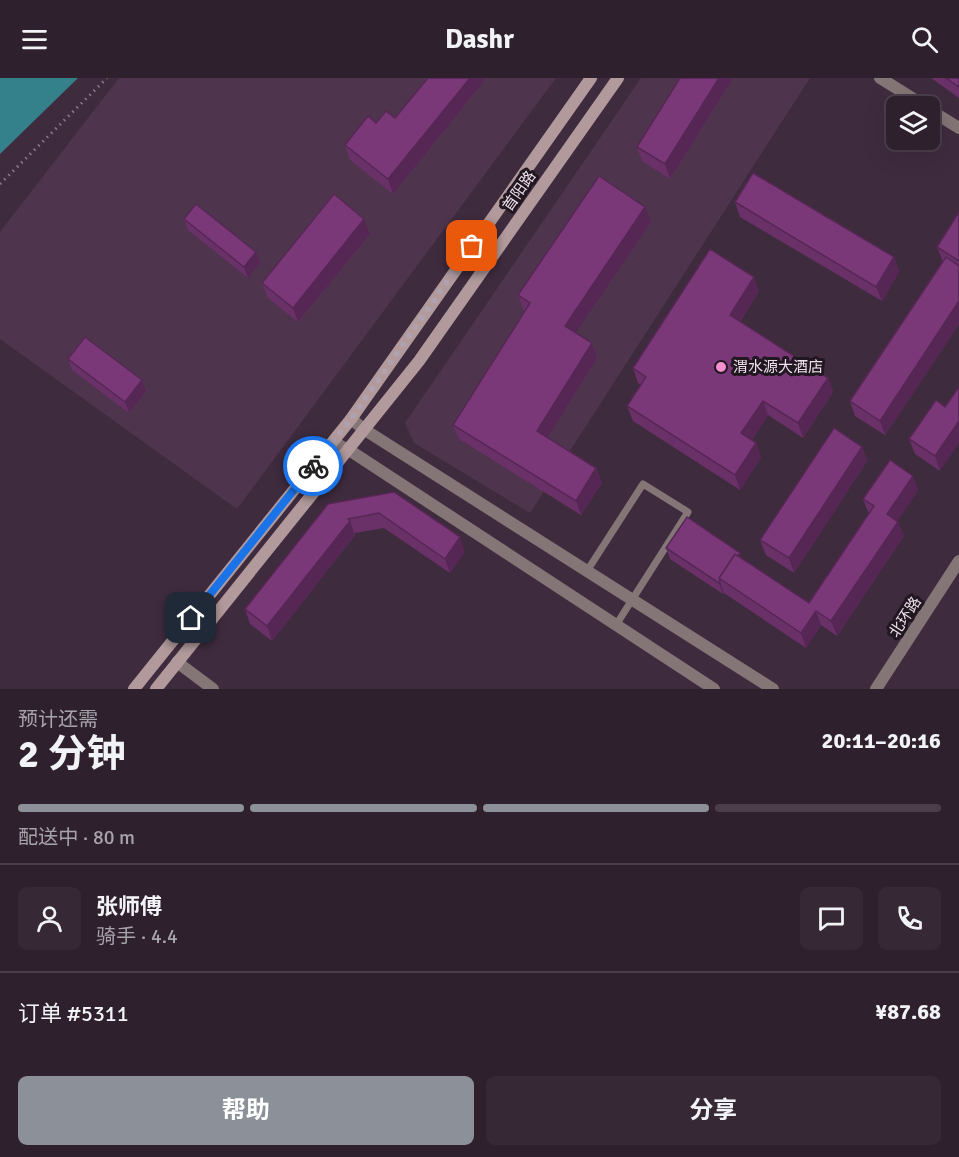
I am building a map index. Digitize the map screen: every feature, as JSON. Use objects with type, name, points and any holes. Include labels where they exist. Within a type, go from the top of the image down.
[{"type":"main road","name":"首阳路","points":[[134,689],[351,419],[591,78]]},
{"type":"main road","name":"首阳路","points":[[156,689],[418,361],[618,78]]},
{"type":"street","points":[[880,78],[909,96]]},
{"type":"street","points":[[940,116],[959,128]]},
{"type":"street","points":[[351,419],[773,689]]},
{"type":"street","points":[[333,442],[349,450],[714,689]]},
{"type":"street","name":"北环路","points":[[876,689],[959,561]]},
{"type":"street","points":[[177,662],[213,689]]},
{"type":"lane","points":[[587,571],[643,484],[688,512],[616,625]]},
{"type":"path","points":[[0,184],[107,78]]},
{"type":"shaded area","points":[[119,78],[556,78],[237,509],[0,339],[0,232]]},
{"type":"shaded area","points":[[641,78],[810,78],[530,513],[414,443],[405,423]]},
{"type":"water","points":[[0,78],[78,78],[0,154]]},
{"type":"building","points":[[428,78],[470,78],[388,179],[345,145],[368,116],[376,123],[386,111],[395,118]]},
{"type":"building","points":[[680,78],[719,78],[665,164],[637,147]]},
{"type":"building","points":[[946,78],[959,78],[959,87]]},
{"type":"building","points":[[753,173],[894,257],[876,287],[735,202]]},
{"type":"building","points":[[599,176],[645,207],[565,326],[592,343],[537,431],[596,468],[576,501],[453,425],[530,303],[518,295]]},
{"type":"building","points":[[334,194],[364,219],[293,308],[262,283]]},
{"type":"building","points":[[196,204],[256,252],[244,267],[184,219]]},
{"type":"building","points":[[959,212],[959,261],[937,247]]},
{"type":"building","name":"渭水源大酒店","points":[[710,249],[754,277],[730,315],[828,378],[798,423],[763,401],[741,433],[756,443],[735,475],[627,406],[646,377],[633,368]]},
{"type":"building","points":[[946,257],[959,266],[959,301],[880,421],[850,401]]},
{"type":"building","points":[[85,337],[142,380],[125,402],[68,359]]},
{"type":"building","points":[[959,387],[959,421],[935,456],[909,439],[936,400],[945,407]]},
{"type":"building","points":[[834,428],[862,447],[789,558],[760,540]]},
{"type":"building","points":[[890,460],[913,476],[887,514],[898,522],[831,621],[816,611],[801,633],[719,578],[735,554],[809,603],[874,506],[863,499]]},
{"type":"building","points":[[394,492],[460,537],[445,559],[379,513],[348,519],[350,521],[267,626],[245,609],[328,504]]},
{"type":"building","points":[[687,517],[740,553],[738,556],[735,554],[719,578],[719,583],[666,548]]},
{"type":"way so far","points":[[313,466],[351,419],[472,246]]},
{"type":"place","name":"渭水源大酒店","points":[[721,367]]},
{"type":"route","points":[[191,618],[313,466]]}]
